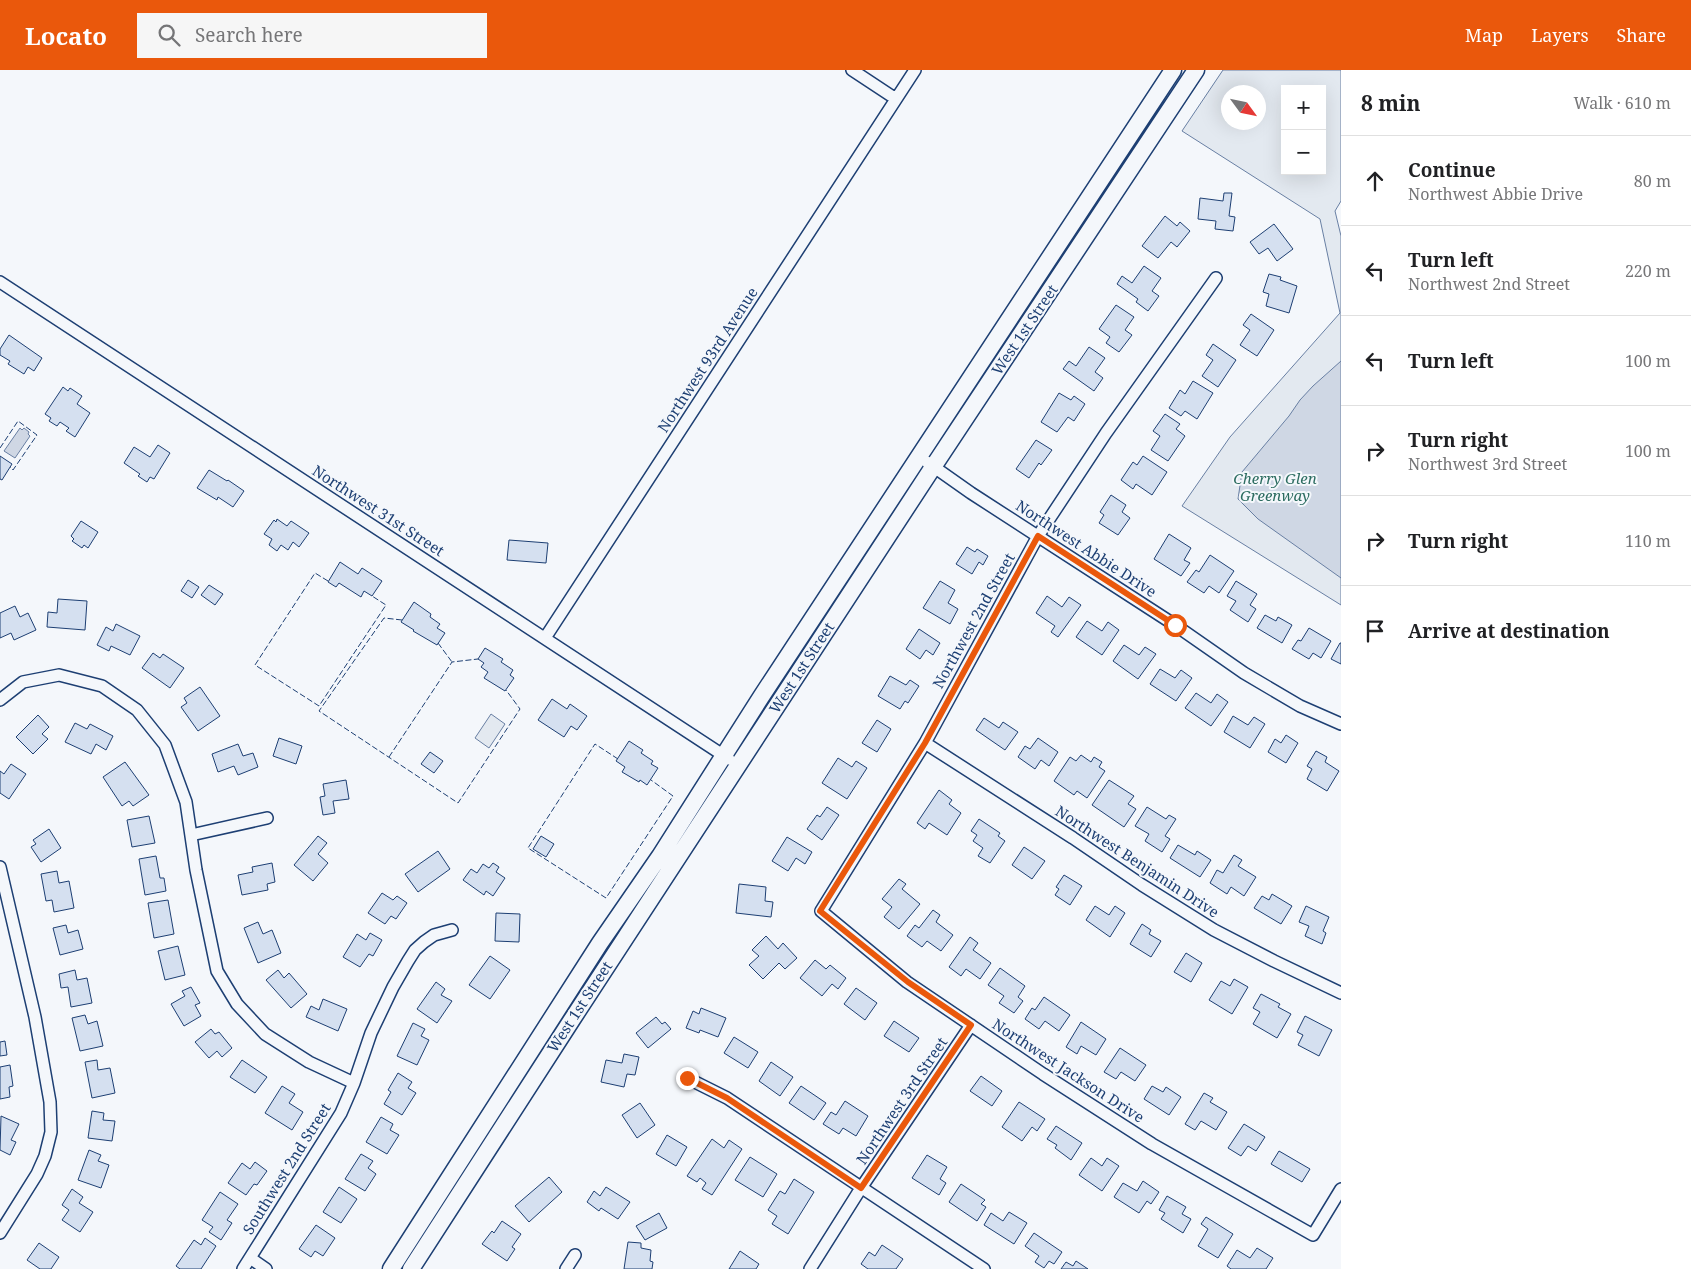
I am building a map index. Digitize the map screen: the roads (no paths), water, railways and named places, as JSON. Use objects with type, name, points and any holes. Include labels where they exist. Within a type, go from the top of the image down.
[{"type":"main road","name":"West 1st Street","points":[[391,1269],[600,943],[660,856],[723,756],[1173,70]]},
{"type":"main road","name":"West 1st Street","points":[[411,1269],[934,467],[1196,70]]},
{"type":"street","points":[[852,70],[896,100]]},
{"type":"street","name":"Northwest 93rd Avenue","points":[[545,638],[915,70]]},
{"type":"street","name":"Northwest 2nd Street","points":[[820,911],[925,743],[1038,536],[1106,433],[1216,278]]},
{"type":"street","name":"Northwest 31st Street","points":[[0,282],[739,765]]},
{"type":"street","name":"Northwest Abbie Drive","points":[[919,458],[1175,625],[1244,673],[1300,706],[1341,724]]},
{"type":"street","points":[[0,700],[23,682],[59,675],[102,686],[137,710],[165,745],[186,802],[198,879],[217,971],[237,1004],[265,1034],[309,1062],[354,1084]]},
{"type":"street","name":"Northwest Benjamin Drive","points":[[925,743],[1214,930],[1341,993]]},
{"type":"street","points":[[191,835],[267,818]]},
{"type":"street","points":[[0,867],[35,1017],[50,1102],[51,1132],[45,1156],[37,1174],[0,1233]]},
{"type":"street","name":"Northwest Jackson Drive","points":[[820,911],[908,982],[1042,1074],[1152,1144],[1313,1235],[1341,1189]]},
{"type":"street","name":"Southwest 2nd Street","points":[[243,1269],[341,1113],[354,1084],[371,1033],[408,961],[415,950],[434,935],[452,930]]},
{"type":"street","name":"Northwest 3rd Street","points":[[810,1269],[861,1188],[971,1025]]},
{"type":"street","points":[[687,1078],[727,1098],[984,1269]]},
{"type":"street","points":[[566,1269],[576,1255]]},
{"type":"street","points":[[250,1258],[266,1269]]},
{"type":"park label","name":"Cherry Glen Greenway","points":[[1275,488]]}]
